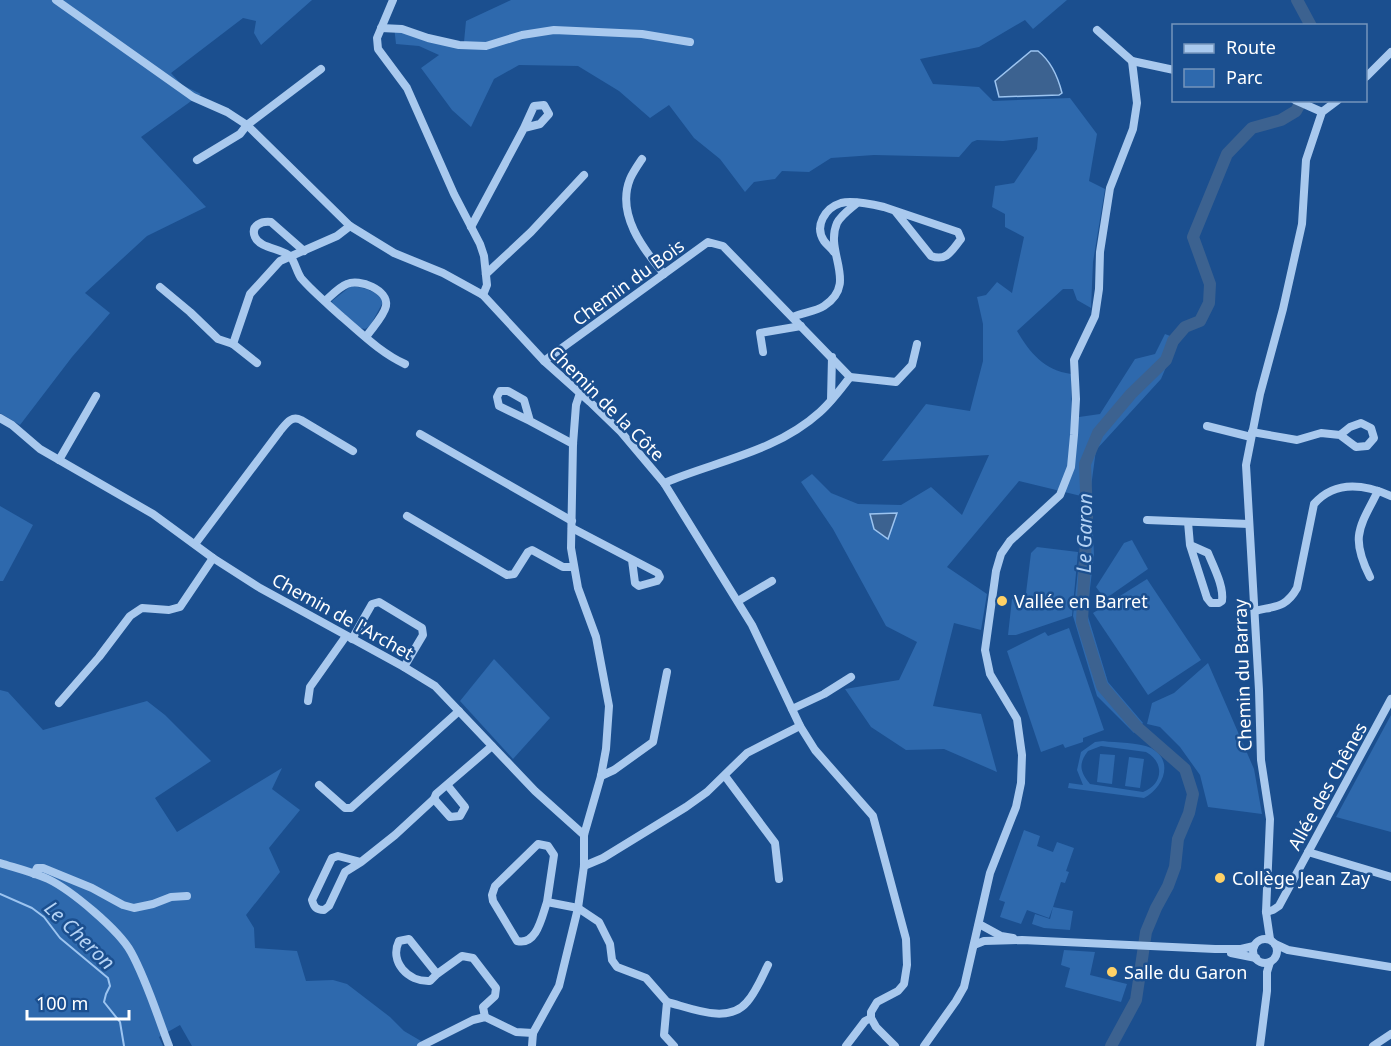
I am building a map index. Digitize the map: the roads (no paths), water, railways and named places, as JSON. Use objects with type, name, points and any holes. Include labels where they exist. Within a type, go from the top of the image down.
[{"type":"street","name":"Chemin de la Côte","points":[[56,0],[193,97],[227,112],[248,125],[350,226],[394,253],[443,273],[483,295],[544,361],[621,432],[664,483],[761,640],[800,726],[815,750],[873,816],[906,939],[907,975],[898,991],[877,1002],[873,1007],[872,1017]]},
{"type":"street","points":[[393,0],[377,38],[378,49],[407,88],[454,194],[480,244],[487,285],[483,295]]},
{"type":"street","points":[[381,28],[402,30],[459,45],[486,46],[522,35],[554,30],[642,34],[690,42]]},
{"type":"street","points":[[1097,30],[1132,61],[1172,70]]},
{"type":"street","points":[[1367,74],[1391,52]]},
{"type":"street","points":[[924,1046],[964,987],[990,873],[1016,807],[1021,783],[1022,755],[1017,719],[990,675],[985,650],[996,571],[1001,554],[1010,541],[1060,495],[1071,467],[1074,435],[1074,360],[1095,316],[1099,289],[1100,252],[1110,188],[1133,129],[1137,104],[1132,61]]},
{"type":"street","points":[[197,160],[240,134],[248,125],[321,69]]},
{"type":"street","points":[[1299,103],[1322,112],[1335,102]]},
{"type":"street","name":"Chemin du Barray","points":[[1260,939],[1266,912],[1270,819],[1261,760],[1246,465],[1260,394],[1283,309],[1302,224],[1306,160],[1322,112]]},
{"type":"street","points":[[471,227],[524,128]]},
{"type":"street","points":[[642,159],[629,181],[627,196],[629,215],[634,234],[663,273]]},
{"type":"street","points":[[486,274],[531,232],[584,175]]},
{"type":"street","points":[[793,317],[824,306],[838,291],[841,271],[834,252],[820,231],[825,213],[833,207],[842,203],[873,204],[895,211],[958,232],[961,239],[947,257],[939,259],[931,256],[895,211]]},
{"type":"street","points":[[834,252],[837,223],[843,214],[857,203]]},
{"type":"street","points":[[304,251],[271,222],[264,221],[257,224],[254,229],[254,236],[258,241],[290,256],[300,277],[325,301],[391,357],[405,364]]},
{"type":"street","points":[[233,344],[250,294],[280,261],[337,236],[350,226]]},
{"type":"street","name":"Chemin du Bois","points":[[544,361],[708,242],[723,246],[850,377]]},
{"type":"street","points":[[325,301],[348,283],[360,283],[380,291],[386,303],[384,310],[366,337]]},
{"type":"street","points":[[160,286],[218,339],[233,344],[256,363]]},
{"type":"street","points":[[763,352],[760,333],[801,326]]},
{"type":"street","points":[[664,483],[778,441],[819,413],[850,377],[896,381],[912,365],[917,344]]},
{"type":"street","points":[[831,400],[832,357]]},
{"type":"street","points":[[530,421],[524,400],[508,391],[500,392],[497,397],[499,406],[573,444]]},
{"type":"street","points":[[532,1046],[533,1033],[559,986],[578,908],[584,866],[584,835],[601,776],[606,749],[609,706],[596,637],[578,588],[573,567],[573,444],[576,405],[580,393]]},
{"type":"street","points":[[59,460],[64,447],[96,396]]},
{"type":"street","points":[[195,544],[279,431],[292,419],[296,417],[352,451]]},
{"type":"street","name":"Chemin de l'Archet","points":[[0,418],[12,425],[40,449],[153,514],[213,558],[260,588],[404,666],[435,686],[535,791],[584,835]]},
{"type":"street","points":[[1207,426],[1251,435],[1297,440],[1321,433],[1340,435]]},
{"type":"street","points":[[420,434],[632,560]]},
{"type":"street","points":[[1255,611],[1284,604],[1291,599],[1297,588],[1314,504],[1323,495],[1331,489],[1359,487],[1378,490],[1391,496]]},
{"type":"street","points":[[1370,577],[1362,560],[1358,541],[1364,518],[1378,490]]},
{"type":"street","points":[[406,516],[507,575],[514,574],[528,552],[532,550],[563,567],[573,567]]},
{"type":"street","points":[[1147,520],[1249,524]]},
{"type":"street","points":[[1188,522],[1190,545],[1207,598],[1211,603],[1219,603],[1222,601],[1223,593],[1208,554],[1190,545]]},
{"type":"street","points":[[59,703],[133,613],[142,608],[169,610],[180,607],[213,558]]},
{"type":"street","points":[[738,601],[772,580]]},
{"type":"street","points":[[308,700],[310,687],[372,604],[380,602],[422,628],[423,634],[404,666]]},
{"type":"street","points":[[601,776],[614,770],[653,742],[667,672]]},
{"type":"street","points":[[792,709],[824,694],[851,677]]},
{"type":"street","name":"Allée des Chênes","points":[[1266,912],[1279,906],[1391,699]]},
{"type":"street","points":[[319,785],[345,808],[351,808],[459,711]]},
{"type":"street","points":[[584,866],[603,858],[647,832],[707,792],[747,753],[800,726]]},
{"type":"street","points":[[362,862],[338,856],[332,858],[312,900],[314,907],[324,910],[329,906],[345,872],[362,862],[395,835],[434,799],[436,794],[492,746]]},
{"type":"street","points":[[725,776],[775,843],[778,879]]},
{"type":"street","points":[[434,799],[450,817],[460,816],[465,807],[448,786]]},
{"type":"street","points":[[538,844],[548,846],[554,855],[547,902],[535,933],[531,939],[523,943],[517,941],[493,901],[495,886],[538,844]]},
{"type":"street","points":[[1308,852],[1391,877]]},
{"type":"street","points":[[0,863],[46,878],[67,891],[123,940],[140,970],[169,1046]]},
{"type":"street","points":[[34,874],[37,868],[43,868],[134,908],[171,897],[187,896]]},
{"type":"street","points":[[547,902],[578,908],[599,922],[610,944],[612,960],[617,967],[646,978],[667,1002],[724,1015],[738,1011],[747,1002],[768,965]]},
{"type":"street","name":"Chemin du Barray","points":[[1266,912],[1273,941]]},
{"type":"street","points":[[979,924],[1001,936],[1022,940]]},
{"type":"street","points":[[437,974],[410,939],[399,941],[396,949],[398,962],[409,976],[419,982],[430,981],[462,956],[473,958],[496,988],[495,996],[483,1007],[485,1017]]},
{"type":"street","points":[[1265,1005],[1264,976],[1252,950],[1260,939],[1273,941],[1288,950],[1389,966]]},
{"type":"street","points":[[974,945],[984,941],[1022,940],[1215,949],[1241,949],[1254,946]]},
{"type":"street","points":[[1260,1046],[1267,972],[1278,951],[1273,941]]},
{"type":"street","points":[[1215,949],[1263,963],[1292,955],[1325,957]]},
{"type":"street","points":[[667,1002],[664,1035],[674,1046]]},
{"type":"street","points":[[422,1045],[485,1017],[516,1032],[533,1033]]},
{"type":"street","points":[[846,1046],[865,1021],[872,1017],[876,1027],[895,1046]]},
{"type":"street","points":[[1373,1046],[1391,1034]]},
{"type":"waterway","name":"Le Garon","points":[[1297,0],[1310,24]]},
{"type":"waterway","name":"Le Garon","points":[[1111,1046],[1136,1000],[1146,932],[1175,867],[1178,839],[1189,813],[1193,794],[1185,769],[1137,727],[1102,686],[1082,622],[1087,516],[1085,464],[1098,433],[1131,394],[1166,360],[1173,341],[1185,327],[1200,321],[1209,303],[1210,284],[1193,237],[1227,154],[1252,128],[1281,120],[1296,111],[1301,102]]},
{"type":"waterway","name":"Le Cheron","points":[[0,894],[32,908],[44,917],[60,938],[108,978],[110,986],[104,1002],[120,1022],[124,1046]]},
{"type":"place","name":"Vallée en Barret","points":[[1002,601]]},
{"type":"place","name":"Collège Jean Zay","points":[[1220,878]]},
{"type":"place","name":"Salle du Garon","points":[[1112,972]]}]
